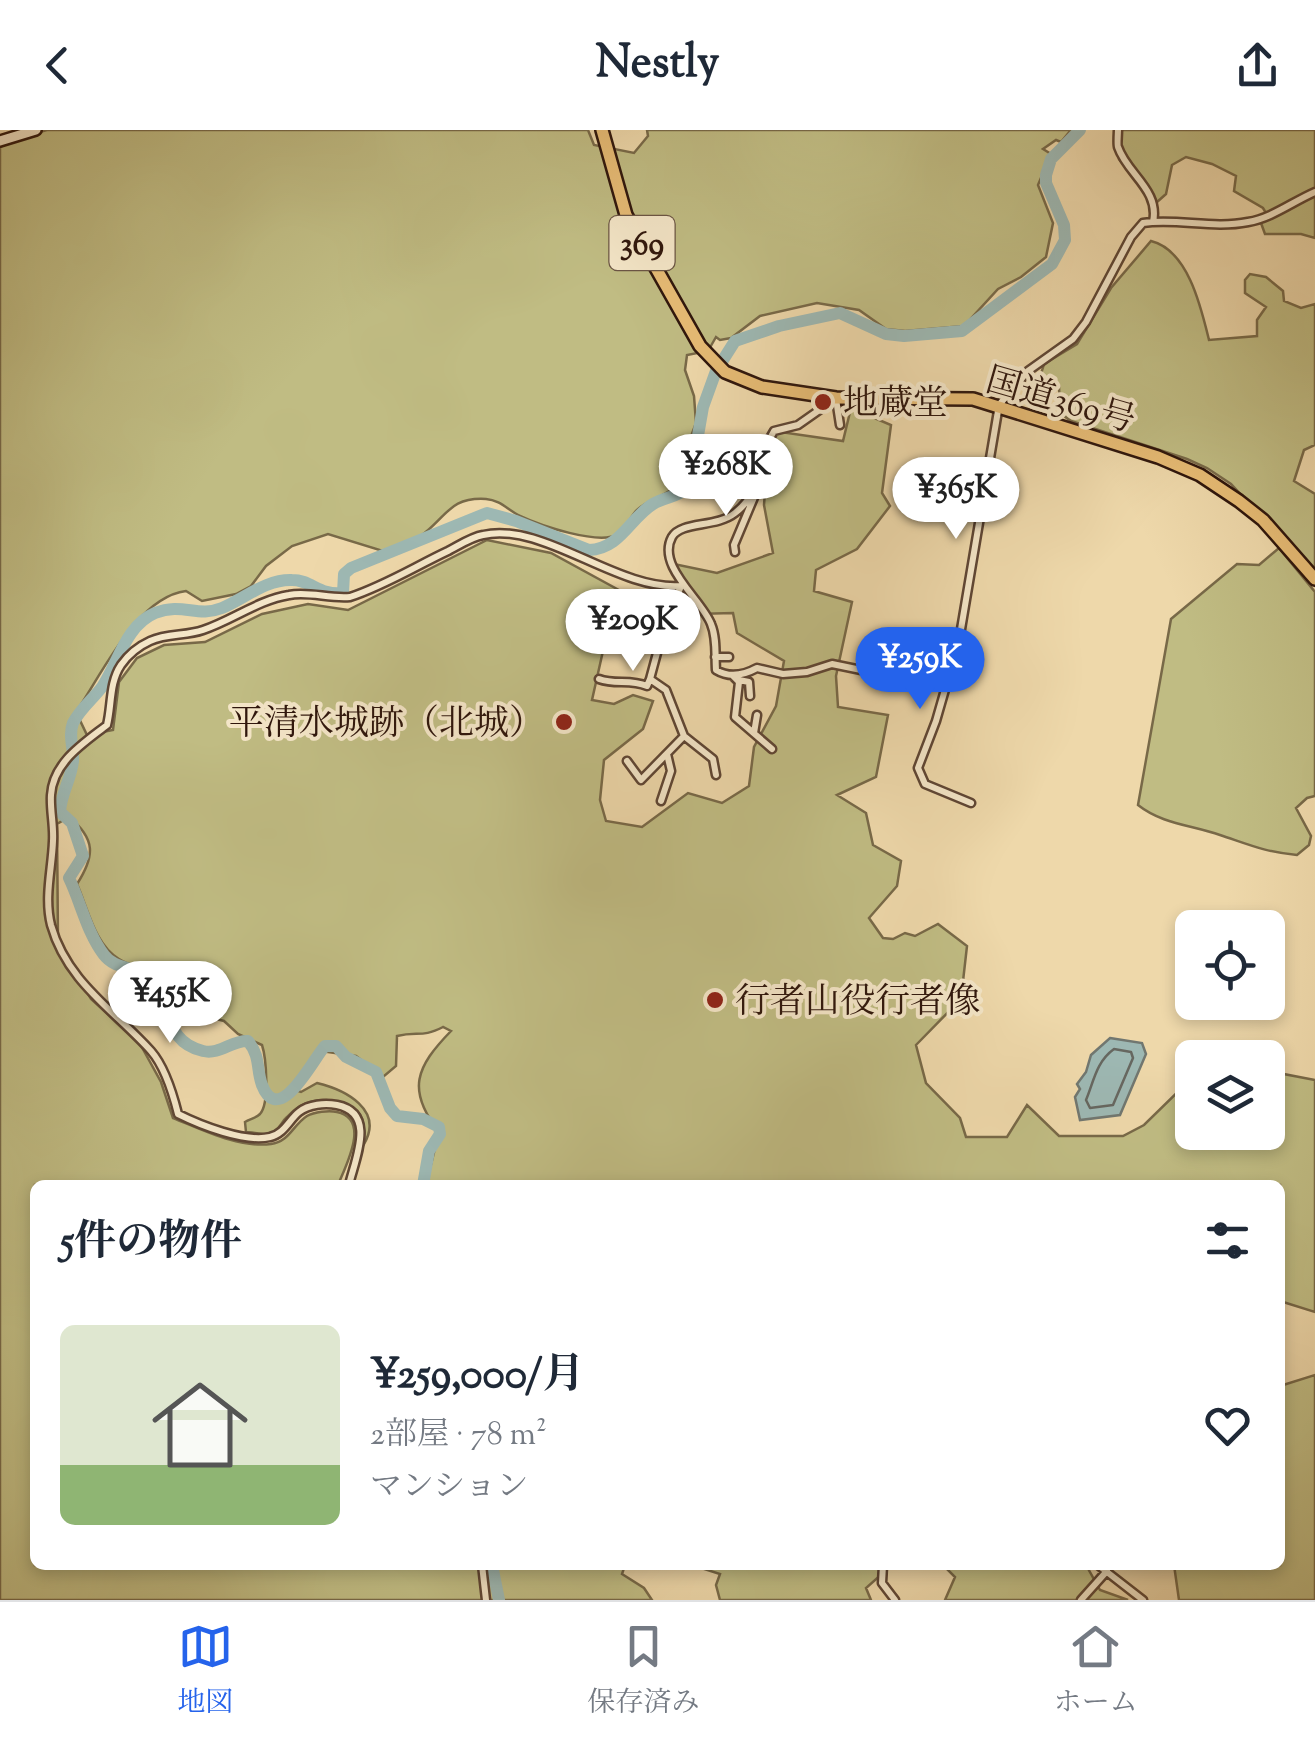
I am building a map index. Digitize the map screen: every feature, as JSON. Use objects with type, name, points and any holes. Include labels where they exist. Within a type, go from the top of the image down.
[{"type":"highway","name":"国道369号","points":[[602,130],[626,216],[702,348],[725,372],[762,387],[836,398],[974,399],[1158,458],[1200,475],[1262,520],[1315,578]]},
{"type":"main road","points":[[0,141],[36,130]]},
{"type":"street","points":[[1118,130],[1118,146],[1146,188],[1155,212],[1152,222]]},
{"type":"street","points":[[971,802],[925,784],[918,768],[959,642],[999,405],[1028,370],[1073,339],[1142,223],[1213,226],[1248,222],[1315,192]]},
{"type":"street","points":[[735,552],[734,545],[774,432],[798,425],[836,398],[840,425]]},
{"type":"street","points":[[750,696],[749,682],[716,670],[710,622],[700,603],[681,586],[669,549],[673,535],[684,527],[714,525],[736,513],[756,489]]},
{"type":"street","points":[[350,1180],[362,1132],[358,1116],[348,1108],[331,1104],[307,1107],[283,1130],[265,1138],[221,1131],[178,1114],[153,1053],[76,977],[58,942],[48,905],[54,821],[50,792],[73,751],[107,725],[114,679],[134,651],[149,641],[198,632],[272,599],[302,594],[330,599],[350,597],[484,534],[526,538],[562,548],[626,577],[664,588],[681,586]]},
{"type":"street","points":[[599,678],[646,686],[681,586]]},
{"type":"street","points":[[715,657],[729,657]]},
{"type":"street","points":[[734,678],[756,668],[776,674],[799,673],[832,664],[944,688]]},
{"type":"street","points":[[734,678],[740,690],[735,717],[772,749]]},
{"type":"street","points":[[650,679],[666,690],[684,736],[713,759],[716,775]]},
{"type":"street","points":[[754,734],[757,714]]},
{"type":"street","points":[[627,762],[641,780],[684,736]]},
{"type":"street","points":[[660,801],[671,770],[667,752]]},
{"type":"street","points":[[483,1570],[486,1600]]},
{"type":"street","points":[[885,1570],[882,1583],[896,1600]]},
{"type":"street","points":[[1080,1600],[1108,1571],[1143,1600]]},
{"type":"shaded area","points":[[47,130],[588,130],[594,145],[634,153],[648,136],[647,130],[1071,130],[1061,142],[1056,140],[1043,149],[1051,154],[1038,185],[1053,223],[1046,257],[998,289],[964,326],[886,329],[859,310],[817,303],[760,316],[731,338],[716,337],[708,351],[687,355],[685,370],[694,396],[696,423],[681,463],[681,479],[637,510],[618,534],[598,538],[569,533],[529,520],[500,503],[475,499],[458,504],[423,535],[386,552],[328,534],[292,546],[266,566],[251,586],[236,594],[202,601],[186,591],[168,596],[152,607],[122,639],[76,712],[87,735],[113,730],[119,682],[137,658],[164,645],[205,642],[262,614],[308,604],[348,610],[487,540],[551,553],[639,601],[648,646],[607,633],[592,700],[614,704],[633,695],[653,701],[643,729],[604,760],[600,800],[606,821],[642,827],[688,793],[722,803],[749,786],[754,747],[776,706],[784,661],[737,633],[733,613],[695,614],[669,563],[717,573],[773,553],[764,505],[769,439],[774,431],[843,441],[851,408],[891,425],[882,493],[890,506],[857,549],[816,570],[814,591],[852,602],[836,676],[838,707],[888,715],[876,777],[837,795],[866,813],[873,845],[901,861],[897,886],[869,918],[883,938],[893,939],[905,933],[915,936],[938,924],[967,946],[961,999],[916,1045],[926,1083],[960,1118],[966,1137],[1007,1137],[1027,1105],[1059,1136],[1123,1136],[1144,1125],[1175,1095],[1175,1150],[1285,1150],[1285,1074],[1315,1080],[1315,1312],[1285,1303],[1285,1180],[427,1180],[439,1132],[422,1104],[420,1079],[430,1056],[451,1031],[443,1027],[397,1036],[396,1066],[383,1077],[356,1056],[321,1051],[292,1089],[301,1092],[317,1083],[350,1096],[366,1112],[369,1121],[364,1144],[362,1120],[357,1112],[330,1101],[300,1106],[270,1134],[246,1132],[245,1122],[260,1114],[265,1100],[262,1045],[238,1034],[224,1021],[173,1004],[162,994],[161,979],[119,959],[104,945],[77,884],[87,865],[88,840],[69,817],[57,824],[58,942],[91,999],[139,1042],[161,1082],[173,1118],[221,1137],[259,1145],[282,1140],[310,1115],[334,1111],[347,1116],[354,1133],[340,1180],[30,1180],[30,1570],[623,1570],[622,1574],[644,1588],[652,1600],[0,1600],[0,147]]},
{"type":"shaded area","points":[[1121,130],[1315,130],[1315,238],[1265,234],[1261,223],[1266,213],[1234,191],[1236,176],[1186,157],[1172,165],[1166,194],[1156,203],[1119,159]]},
{"type":"shaded area","points":[[1151,241],[1164,246],[1184,268],[1209,340],[1257,336],[1257,320],[1266,307],[1245,293],[1245,280],[1250,274],[1266,277],[1283,291],[1284,301],[1301,308],[1315,304],[1315,445],[1304,450],[1294,481],[1315,494],[1315,575],[1231,484],[1207,468],[1071,421],[1060,413],[1059,386],[1041,374],[1044,364],[1077,344],[1111,288]]},
{"type":"shaded area","points":[[1279,548],[1315,592],[1315,796],[1296,808],[1311,836],[1309,845],[1297,855],[1266,850],[1167,820],[1138,805],[1171,619],[1237,564],[1259,565]]},
{"type":"shaded area","points":[[1315,1375],[1315,1600],[1179,1600],[1175,1570],[1285,1570],[1285,1384]]},
{"type":"shaded area","points":[[708,1570],[886,1570],[866,1588],[871,1600],[720,1600],[716,1585],[720,1574]]},
{"type":"shaded area","points":[[948,1570],[1089,1570],[1100,1590],[1128,1600],[945,1600],[955,1577]]},
{"type":"water","points":[[1110,1038],[1142,1043],[1146,1054],[1120,1115],[1080,1120],[1075,1097],[1080,1089],[1077,1084],[1091,1055]]},
{"type":"waterway","points":[[424,1180],[429,1151],[440,1134],[439,1127],[423,1119],[397,1116],[376,1072],[346,1057],[336,1046],[325,1046],[295,1087],[277,1099],[269,1096],[248,1041],[209,1052],[190,1046],[175,1031],[150,981],[104,955],[69,878],[83,856],[72,823],[60,812],[72,768],[71,733],[76,718],[102,687],[130,635],[155,613],[174,609],[213,611],[282,581],[299,581],[343,593],[344,574],[351,568],[487,513],[589,550],[609,544],[653,504],[689,487],[703,407],[716,371],[735,341],[779,326],[840,313],[886,334],[962,331],[1052,264],[1065,240],[1064,225],[1046,175],[1051,159],[1080,130]]},
{"type":"waterway","points":[[493,1570],[499,1600]]},
{"type":"place","name":"地蔵堂","points":[[823,402]]},
{"type":"place","name":"平清水城跡（北城）","points":[[564,722]]},
{"type":"place","name":"行者山役行者像","points":[[715,1000]]}]
